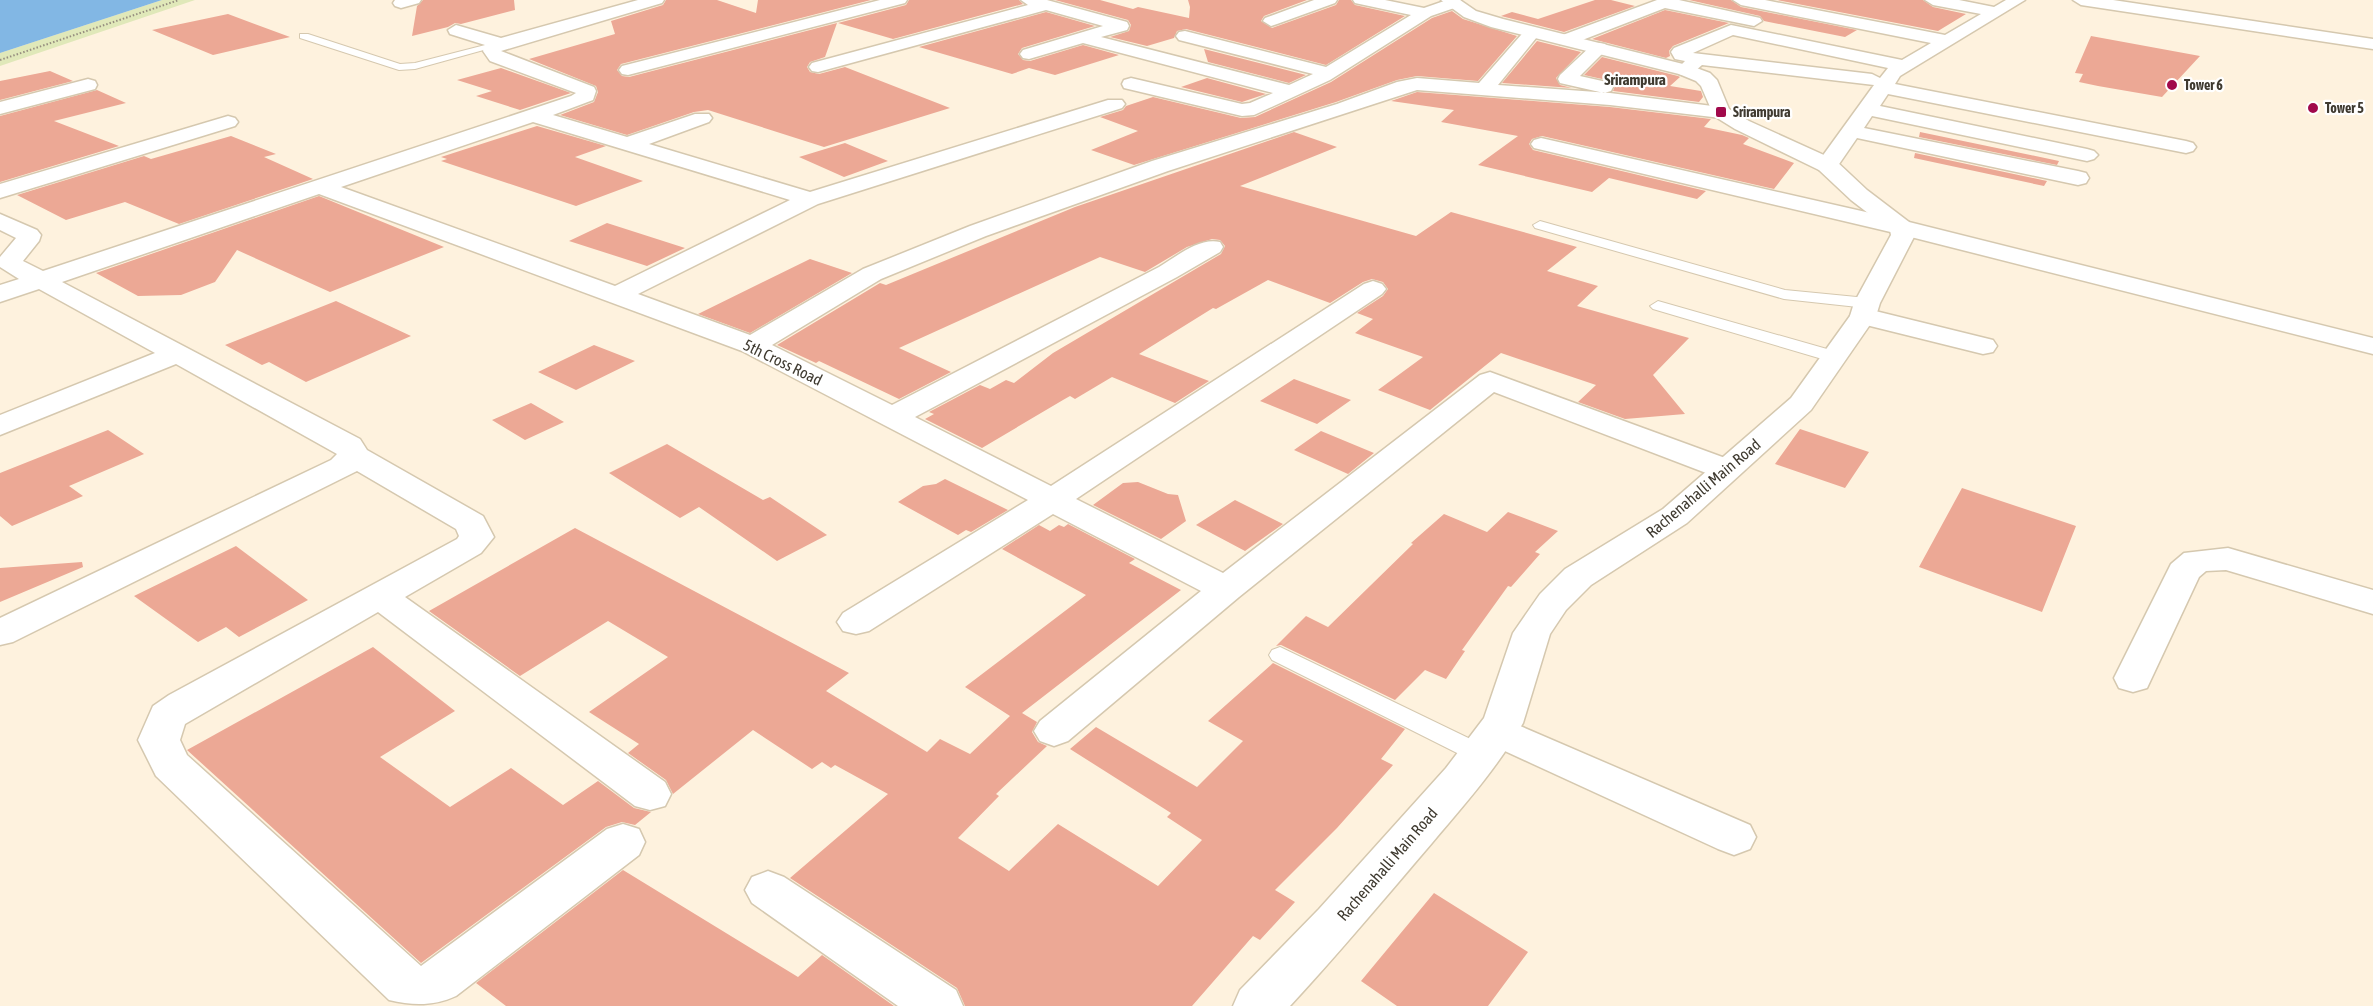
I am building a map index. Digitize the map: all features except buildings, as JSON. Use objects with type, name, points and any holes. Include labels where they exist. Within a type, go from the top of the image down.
[{"type":"street","points":[[628,70],[899,0]]},
{"type":"street","points":[[1271,21],[1329,0]]},
{"type":"street","points":[[1361,0],[1425,13]]},
{"type":"street","points":[[1741,0],[1948,41]]},
{"type":"street","points":[[1933,0],[2004,4]]},
{"type":"street","points":[[2081,0],[2373,44]]},
{"type":"street","points":[[1566,40],[1668,1],[1902,73]]},
{"type":"street","points":[[0,294],[579,100],[586,96],[587,91],[496,57],[492,51],[497,45],[638,2]]},
{"type":"street","points":[[818,67],[1037,2],[1121,26],[1029,54]]},
{"type":"street","points":[[1131,84],[1242,110],[1254,109],[1329,73],[1425,13],[1451,2],[1483,18],[1533,32],[1599,48],[1692,64],[1776,70],[1902,73]]},
{"type":"street","points":[[1827,165],[1868,109],[1902,73],[2004,4]]},
{"type":"street","points":[[2225,22],[2241,7]]},
{"type":"street","points":[[1953,21],[1975,25]]},
{"type":"street","points":[[456,30],[497,45]]},
{"type":"street","points":[[1720,112],[1710,84],[1680,52],[1731,30],[2187,147]]},
{"type":"street","points":[[1484,89],[1533,32]]},
{"type":"street","points":[[1185,36],[1329,73]]},
{"type":"street","points":[[1083,38],[1288,92]]},
{"type":"street","points":[[1599,48],[1567,79],[1610,89],[1615,92],[1615,100]]},
{"type":"street","points":[[752,345],[872,274],[1081,193],[1344,108],[1397,88],[1417,84],[1615,100],[1720,112],[1827,165],[1859,195],[1901,227]]},
{"type":"street","points":[[0,108],[88,85]]},
{"type":"street","points":[[617,295],[810,199],[1115,104]]},
{"type":"street","points":[[1868,109],[2086,155]]},
{"type":"street","points":[[532,116],[810,199]]},
{"type":"street","points":[[628,144],[702,118]]},
{"type":"street","points":[[0,191],[228,122]]},
{"type":"street","points":[[1851,131],[2078,178]]},
{"type":"street","points":[[1541,144],[1901,227],[2373,346]]},
{"type":"street","name":"5th Cross Road","points":[[318,186],[752,345],[1226,589]]},
{"type":"street","points":[[0,221],[29,235],[27,241],[9,262],[349,446],[354,456],[471,523],[477,537],[469,546],[167,716],[159,740],[171,765],[407,985],[424,989],[439,981],[623,842]]},
{"type":"street","name":"Rachenahalli Main Road","points":[[1258,1006],[1336,922],[1461,779],[1503,723],[1532,633],[1553,602],[1578,577],[1675,516],[1725,469],[1801,404],[1865,310],[1903,235],[1901,227]]},
{"type":"street","points":[[892,417],[1157,278],[1211,247]]},
{"type":"street","points":[[856,622],[1052,500],[1373,288]]},
{"type":"street","points":[[1865,310],[1983,346]]},
{"type":"street","points":[[0,426],[179,354]]},
{"type":"street","points":[[1054,731],[1226,589],[1490,381],[1725,469]]},
{"type":"street","points":[[0,633],[342,466],[354,456]]},
{"type":"street","points":[[2133,678],[2184,572],[2196,561],[2228,559],[2373,602]]},
{"type":"street","points":[[380,596],[650,794]]},
{"type":"street","points":[[1488,743],[1734,837]]},
{"type":"street","points":[[768,891],[938,1006]]},
{"type":"lane","points":[[304,36],[399,67],[415,66],[497,45]]},
{"type":"lane","points":[[1540,225],[1784,294],[1865,310]]},
{"type":"lane","points":[[1658,306],[1835,357]]},
{"type":"lane","points":[[1280,655],[1488,743]]},
{"type":"path","points":[[0,60],[179,0]]},
{"type":"green space","points":[[162,0],[195,0],[0,66],[0,53]]},
{"type":"water","points":[[0,0],[162,0],[0,53]]},
{"type":"place","name":"Tower 6","points":[[2172,85]]},
{"type":"place","name":"Tower 5","points":[[2313,108]]},
{"type":"place","name":"Srirampura","points":[[1721,112]]},
{"type":"district","name":"Srirampura","points":[[1635,79]]}]
